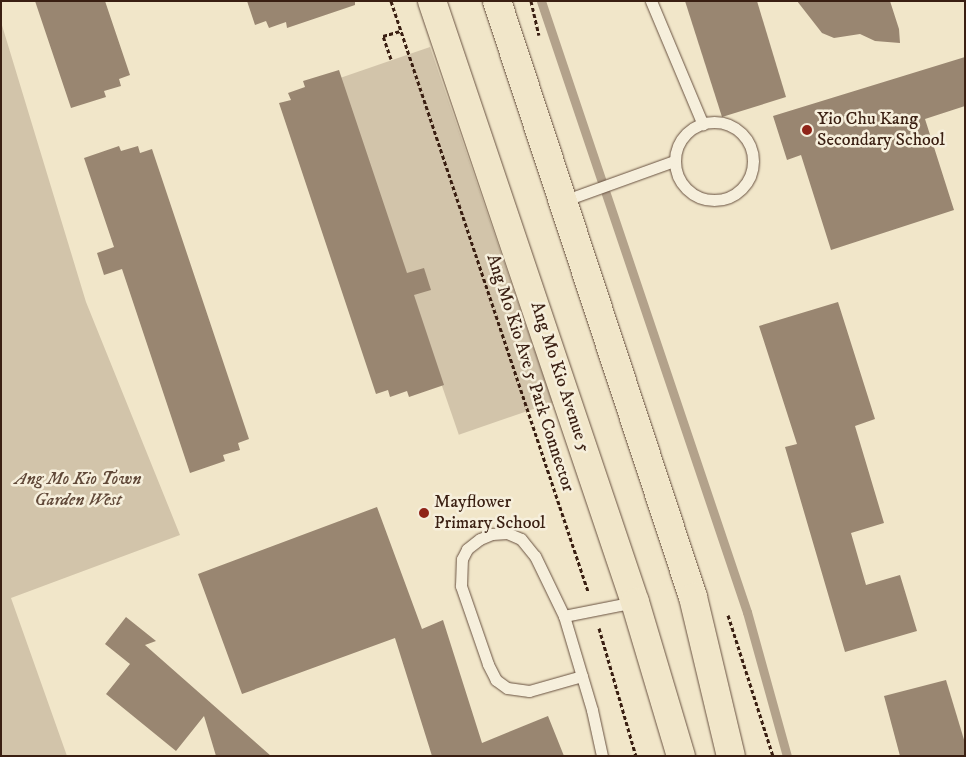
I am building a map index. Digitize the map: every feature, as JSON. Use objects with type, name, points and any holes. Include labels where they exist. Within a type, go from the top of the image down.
[{"type":"main road","name":"Ang Mo Kio Avenue 5","points":[[432,1],[635,602],[681,756]]},
{"type":"main road","points":[[497,1],[561,201],[693,597],[731,756]]},
{"type":"lane","points":[[651,1],[703,124]]},
{"type":"lane","points":[[714,121],[734,127],[748,141],[754,161],[748,182],[734,196],[714,202],[694,196],[680,181],[674,161],[679,141],[694,127],[714,121]]},
{"type":"lane","points":[[561,201],[674,161]]},
{"type":"lane","points":[[582,676],[529,691],[507,688],[496,680],[488,664],[461,586],[462,559],[467,549],[480,539],[492,534],[507,533],[521,538],[535,556],[564,616],[582,676],[592,710],[602,756]]},
{"type":"lane","points":[[564,616],[635,602]]},
{"type":"path","name":"Ang Mo Kio Ave 5 Park Connector","points":[[391,1],[594,610],[636,756]]},
{"type":"path","points":[[391,59],[383,36],[400,31]]},
{"type":"green space","name":"Ang Mo Kio Town Garden West","points":[[1,22],[86,302],[180,535],[11,598],[67,756],[1,756]]},
{"type":"green space","points":[[430,47],[552,403],[459,435],[336,79]]},
{"type":"building","points":[[35,1],[105,1],[130,75],[119,79],[121,86],[104,91],[106,97],[71,108]]},
{"type":"building","points":[[247,1],[355,1],[355,5],[287,28],[286,22],[269,28],[266,21],[255,25]]},
{"type":"building","points":[[685,1],[757,1],[786,97],[722,117]]},
{"type":"building","points":[[797,1],[890,1],[899,29],[900,43],[875,41],[860,34],[834,38],[822,33]]},
{"type":"building","points":[[965,57],[965,106],[925,119],[954,210],[831,250],[801,155],[787,160],[773,116]]},
{"type":"building","points":[[339,70],[407,273],[424,268],[431,290],[414,295],[444,385],[409,397],[407,391],[390,397],[388,390],[376,394],[279,103],[291,100],[288,93],[305,87],[303,81]]},
{"type":"building","points":[[119,146],[121,151],[138,146],[140,153],[152,149],[249,439],[238,443],[240,450],[223,455],[225,461],[190,473],[122,269],[104,275],[97,253],[114,247],[84,158]]},
{"type":"building","points":[[838,302],[875,419],[855,426],[884,523],[851,533],[866,585],[900,575],[917,631],[845,652],[785,447],[797,444],[759,326]]},
{"type":"building","points":[[377,507],[422,629],[443,620],[482,743],[548,716],[564,756],[432,756],[395,638],[242,694],[198,574]]},
{"type":"building","points":[[126,617],[156,641],[145,645],[271,756],[216,756],[204,716],[176,751],[106,694],[130,664],[105,644]]},
{"type":"building","points":[[946,680],[965,743],[965,756],[900,756],[884,696]]},
{"type":"waterway","points":[[541,1],[747,612],[787,756]]},
{"type":"place","name":"Yio Chu Kang Secondary School","points":[[807,130]]},
{"type":"place","name":"Mayflower Primary School","points":[[424,513]]}]
